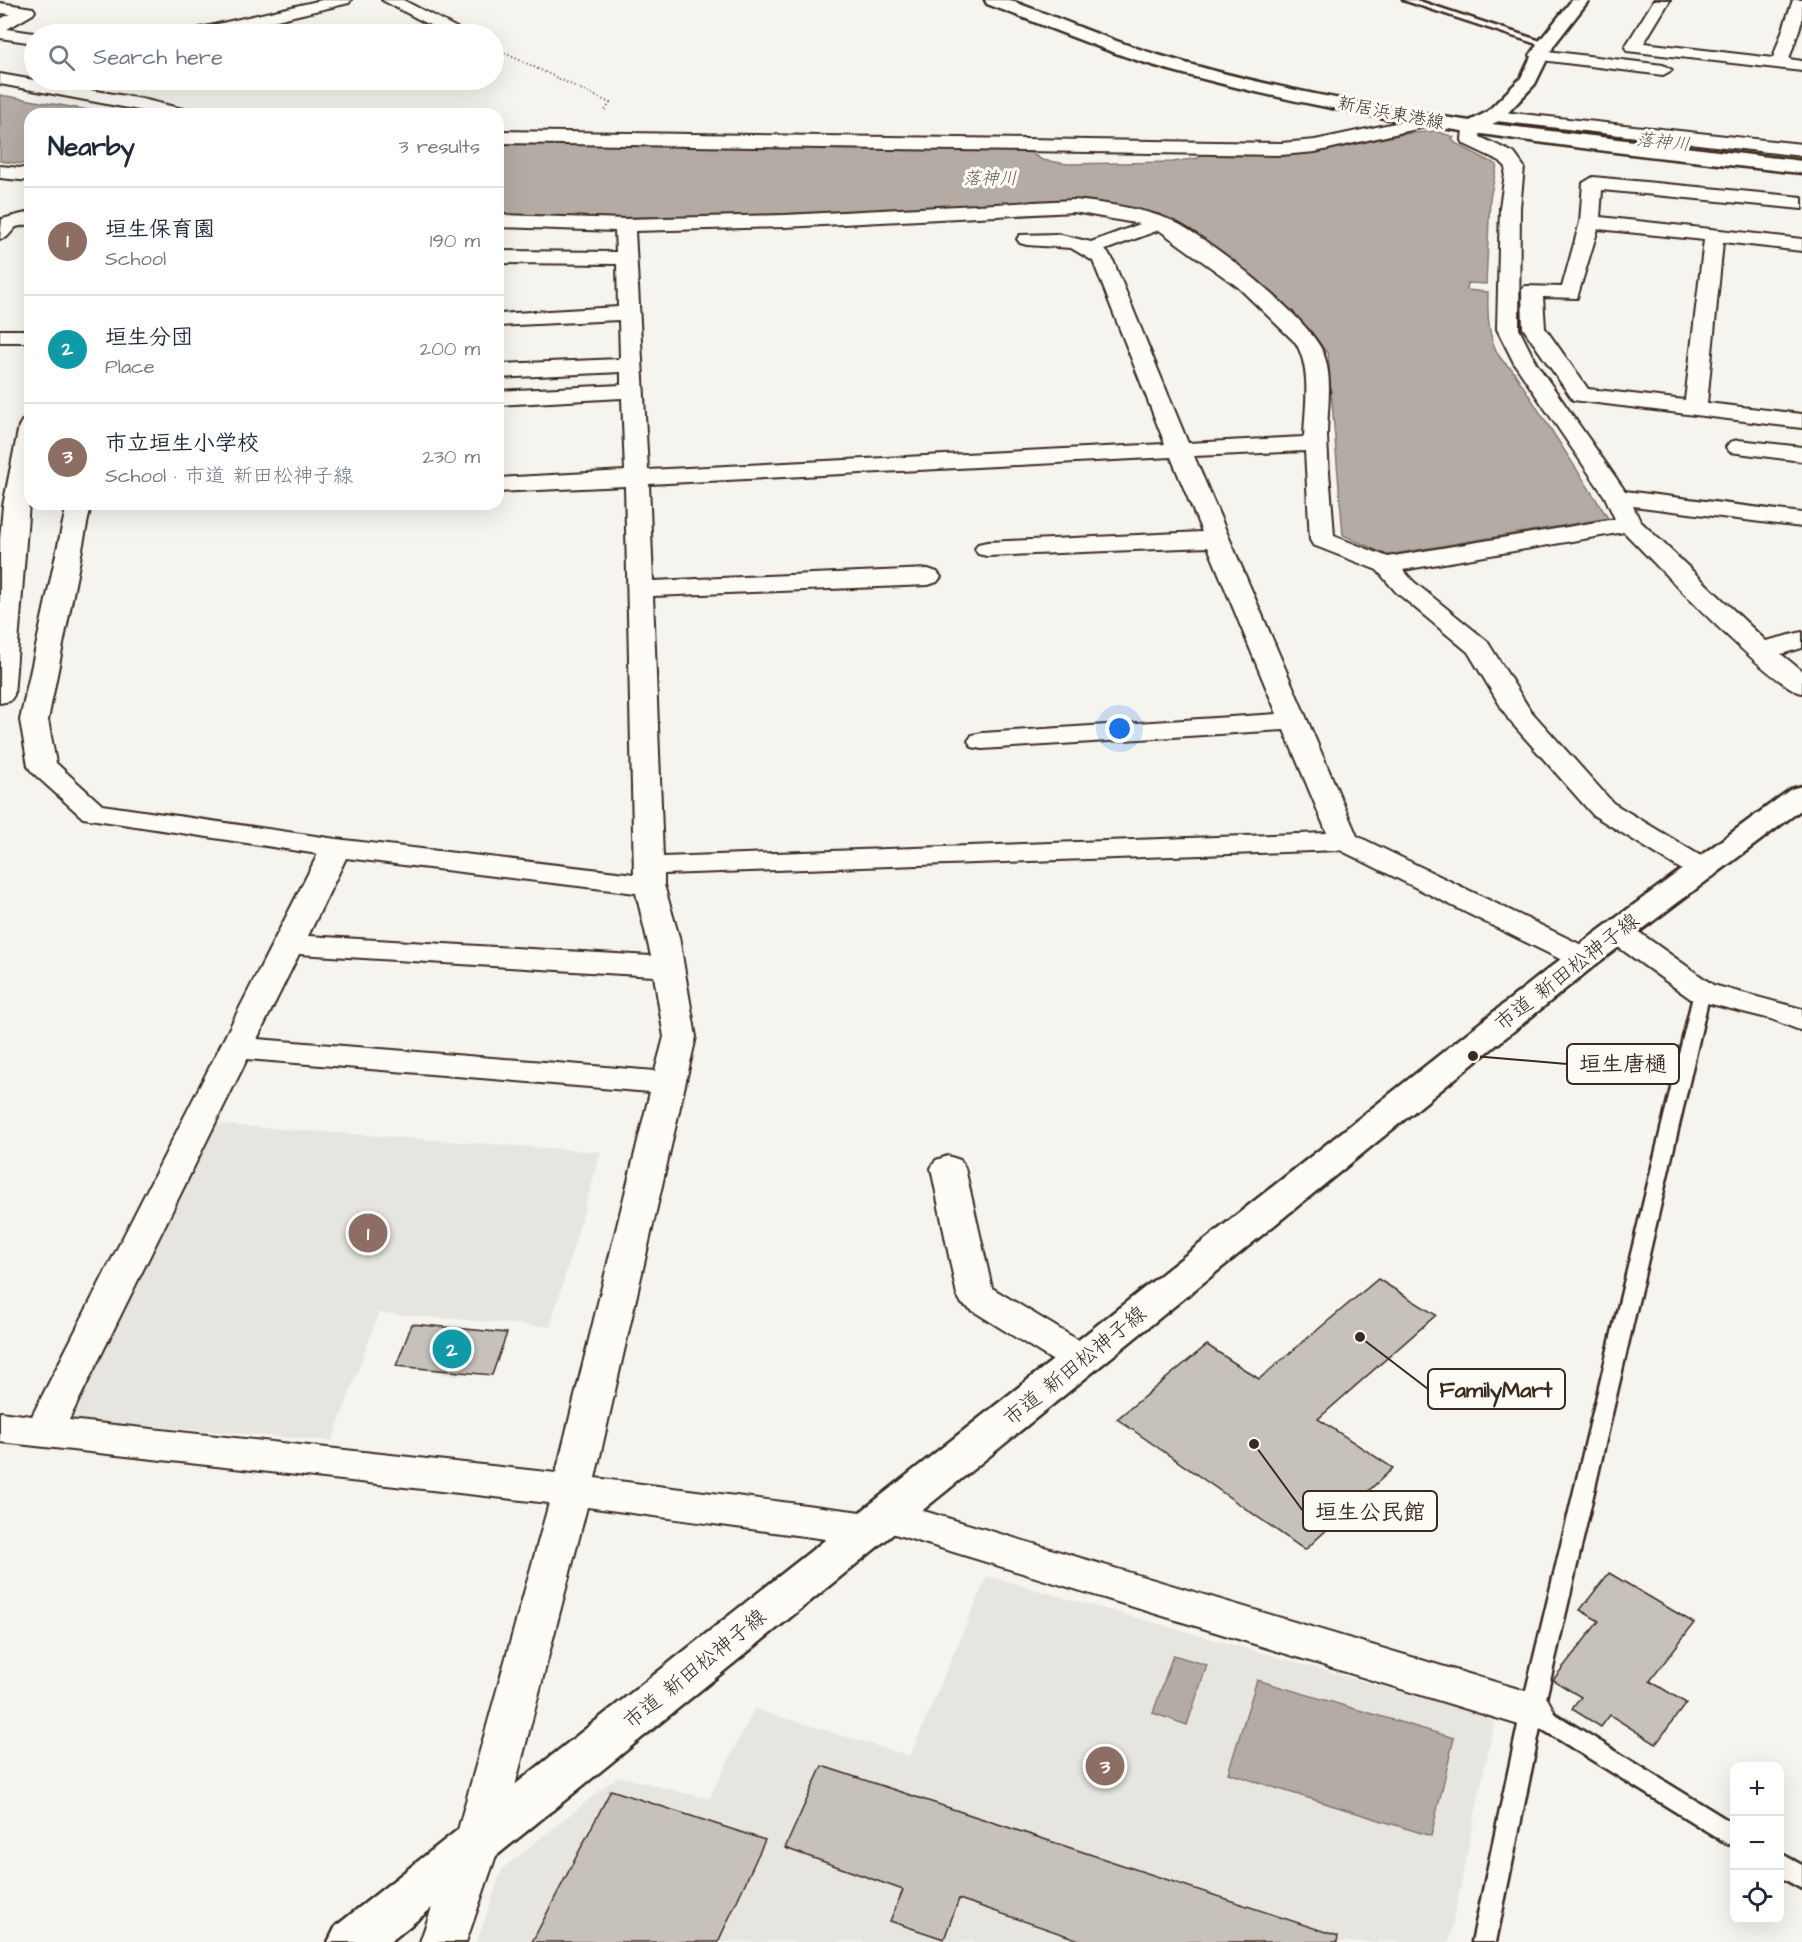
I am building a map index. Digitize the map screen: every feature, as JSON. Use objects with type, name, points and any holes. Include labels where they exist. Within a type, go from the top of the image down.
[{"type":"street","points":[[241,24],[343,0]]},
{"type":"street","points":[[390,0],[441,24]]},
{"type":"street","name":"新居浜東港線","points":[[993,0],[1169,64],[1428,121],[1802,167]]},
{"type":"street","points":[[1581,0],[1542,49],[1528,80],[1494,116],[1472,128],[1471,140],[1507,157],[1515,167],[1510,207],[1508,329],[1525,363],[1617,497],[1629,524],[1761,651],[1802,685]]},
{"type":"street","points":[[1662,0],[1633,47],[1802,66]]},
{"type":"street","points":[[1779,64],[1801,0]]},
{"type":"street","points":[[0,8],[27,11],[0,26]]},
{"type":"street","points":[[0,33],[24,37]]},
{"type":"street","points":[[1542,49],[1676,72]]},
{"type":"street","points":[[0,79],[24,84]]},
{"type":"street","points":[[57,90],[150,108]]},
{"type":"street","points":[[1494,116],[1802,150]]},
{"type":"street","points":[[504,137],[1281,149],[1315,146],[1428,121]]},
{"type":"street","points":[[0,172],[24,174]]},
{"type":"street","points":[[1802,203],[1593,183],[1590,222],[1570,294],[1532,290],[1534,328],[1581,395],[1802,421]]},
{"type":"street","points":[[504,221],[626,225],[786,221],[1074,206],[1130,215],[1161,223],[1194,243],[1277,312],[1298,331],[1313,351],[1317,387],[1316,443],[1322,540],[1386,565],[1405,587],[1478,647],[1519,714],[1603,809],[1702,870]]},
{"type":"street","points":[[0,232],[9,223],[24,219]]},
{"type":"street","points":[[1590,222],[1802,245]]},
{"type":"street","points":[[1027,239],[1055,239],[1093,248],[1161,223]]},
{"type":"street","points":[[443,1942],[477,1844],[572,1490],[680,1037],[664,937],[649,876],[637,478],[625,258],[626,225]]},
{"type":"street","points":[[1695,408],[1714,236]]},
{"type":"street","points":[[1093,248],[1102,258],[1179,452],[1345,841]]},
{"type":"street","points":[[504,257],[625,258]]},
{"type":"street","points":[[504,320],[628,314]]},
{"type":"street","points":[[0,336],[24,336]]},
{"type":"street","points":[[504,371],[631,364]]},
{"type":"street","points":[[504,398],[633,392]]},
{"type":"street","points":[[504,485],[1179,452],[1316,443]]},
{"type":"street","points":[[1738,447],[1802,454]]},
{"type":"street","points":[[0,695],[15,506],[24,458]]},
{"type":"street","points":[[1617,497],[1802,520]]},
{"type":"street","points":[[86,510],[34,720],[42,766],[93,812],[336,848],[649,876],[1345,841],[1583,958]]},
{"type":"street","points":[[1386,565],[1629,524]]},
{"type":"street","points":[[987,549],[1216,539]]},
{"type":"street","points":[[640,589],[928,577]]},
{"type":"street","points":[[1761,651],[1802,640]]},
{"type":"street","points":[[982,741],[1294,721]]},
{"type":"street","name":"市道 新田松神子線","points":[[353,1942],[1583,958],[1802,795]]},
{"type":"street","points":[[44,1431],[336,848]]},
{"type":"street","points":[[1618,932],[1702,992],[1782,1012],[1802,1021]]},
{"type":"street","points":[[289,944],[669,968]]},
{"type":"street","points":[[236,1048],[669,1083]]},
{"type":"street","points":[[948,1168],[975,1295],[1081,1360]]},
{"type":"street","points":[[0,1427],[879,1523],[1532,1712]]},
{"type":"lane","points":[[1407,0],[1542,49]]},
{"type":"lane","points":[[1484,1942],[1532,1712],[1702,992]]},
{"type":"lane","points":[[1532,1712],[1730,1834]]},
{"type":"lane","points":[[1784,1867],[1802,1878]]},
{"type":"path","points":[[504,53],[610,103],[604,112]]},
{"type":"shaded area","points":[[211,1124],[601,1152],[550,1327],[379,1313],[332,1441],[71,1420]]},
{"type":"shaded area","points":[[987,1576],[1495,1718],[1449,1942],[477,1942],[502,1869],[618,1776],[709,1799],[754,1709],[910,1756]]},
{"type":"water","points":[[0,95],[77,108],[24,108],[24,164],[0,161]]},
{"type":"water","points":[[1435,131],[1454,137],[1452,139],[1455,143],[1497,165],[1490,198],[1486,284],[1467,283],[1466,290],[1488,292],[1489,323],[1498,354],[1512,369],[1608,518],[1387,555],[1343,535],[1328,354],[1312,333],[1287,308],[1194,233],[1159,214],[1094,202],[706,217],[548,218],[504,214],[504,143],[1028,151],[1042,160],[1068,164],[1173,162],[1198,158],[1201,154],[1308,154],[1404,134]]},
{"type":"water","points":[[1173,1655],[1207,1665],[1187,1725],[1153,1713]]},
{"type":"water","points":[[1257,1680],[1454,1738],[1431,1836],[1228,1773]]},
{"type":"building","points":[[1378,1279],[1436,1315],[1318,1419],[1393,1468],[1305,1550],[1117,1419],[1207,1345],[1259,1379]]},
{"type":"building","points":[[412,1324],[507,1333],[492,1375],[396,1366]]},
{"type":"building","points":[[1609,1573],[1694,1623],[1650,1681],[1686,1703],[1656,1744],[1610,1715],[1601,1727],[1572,1709],[1581,1697],[1553,1680],[1599,1621],[1580,1610]]},
{"type":"building","points":[[822,1766],[1338,1936],[1337,1942],[1085,1942],[959,1899],[944,1939],[890,1921],[903,1890],[785,1848]]},
{"type":"building","points":[[611,1790],[765,1840],[718,1942],[532,1942]]},
{"type":"waterway","name":"落神川","points":[[1523,126],[1802,158]]},
{"type":"place","name":"垣生唐樋","points":[[1473,1056]]},
{"type":"place","name":"垣生保育園","points":[[368,1233]]},
{"type":"place","name":"FamilyMart","points":[[1360,1337]]},
{"type":"place","name":"垣生分団","points":[[452,1349]]},
{"type":"place","name":"垣生公民館","points":[[1254,1444]]},
{"type":"place","name":"市立垣生小学校","points":[[1105,1766]]}]
